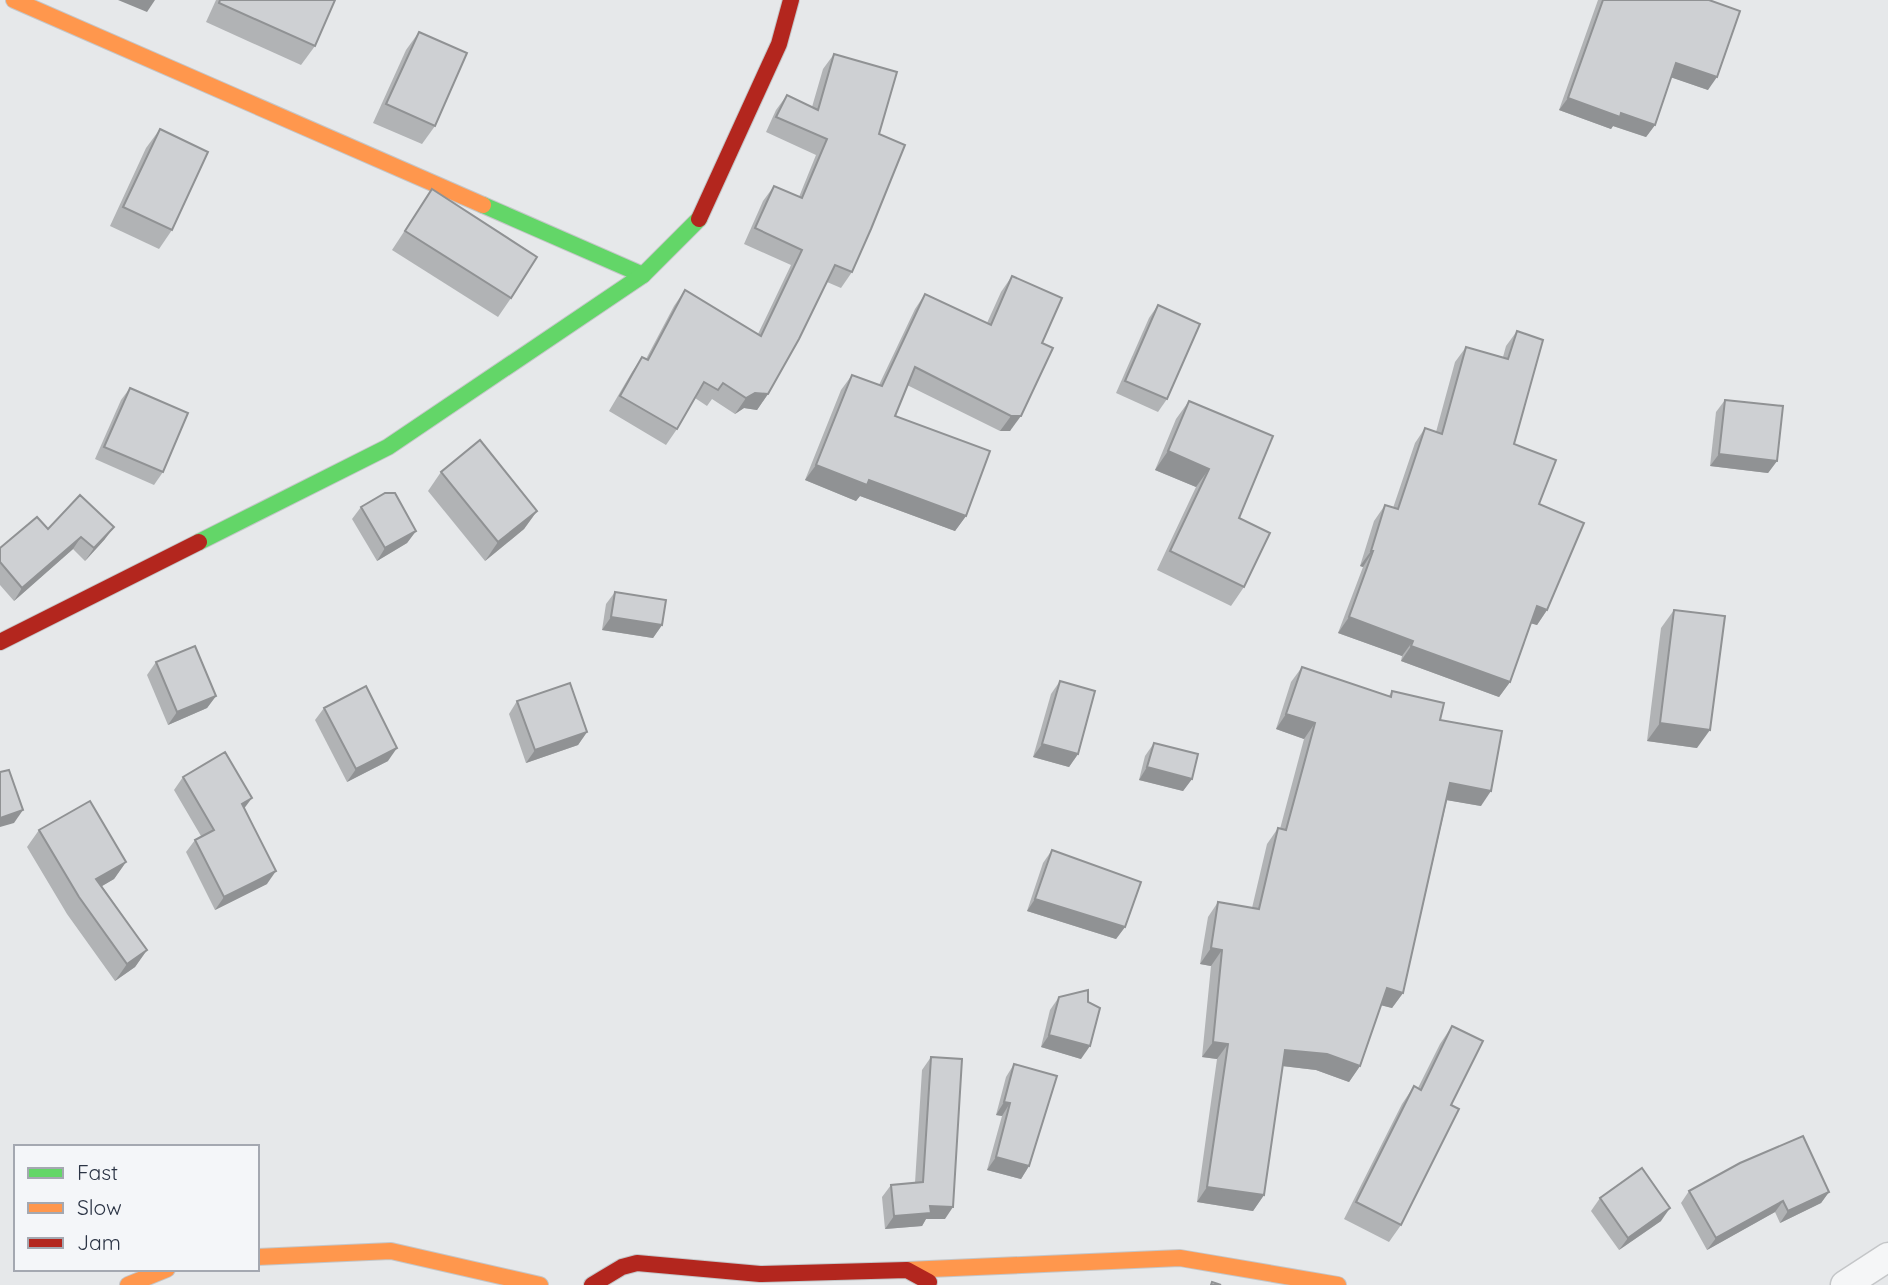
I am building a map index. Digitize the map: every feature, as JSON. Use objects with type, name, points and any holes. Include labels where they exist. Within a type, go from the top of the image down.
[{"type":"street","points":[[14,0],[643,275]]},
{"type":"street","points":[[0,642],[388,447],[643,275],[703,215],[779,44],[791,0]]},
{"type":"street","points":[[259,1257],[391,1251],[540,1285]]},
{"type":"street","points":[[1844,1285],[1888,1257]]},
{"type":"street","points":[[592,1285],[622,1267],[637,1263],[760,1274],[1180,1258],[1338,1285]]},
{"type":"street","points":[[907,1270],[934,1285]]},
{"type":"street","points":[[128,1285],[162,1271]]},
{"type":"building","points":[[220,0],[335,0],[315,46],[219,3]]},
{"type":"building","points":[[1603,0],[1709,0],[1740,11],[1717,77],[1676,63],[1655,125],[1621,113],[1620,117],[1568,98]]},
{"type":"building","points":[[419,32],[467,53],[435,126],[386,104]]},
{"type":"building","points":[[834,54],[897,72],[879,134],[905,145],[871,229],[852,272],[835,265],[799,339],[768,394],[755,393],[746,398],[723,383],[718,390],[704,382],[677,429],[620,396],[642,357],[648,360],[685,290],[761,336],[802,250],[755,228],[774,186],[802,198],[827,139],[776,117],[787,95],[818,110]]},
{"type":"building","points":[[160,129],[208,152],[172,230],[123,207]]},
{"type":"building","points":[[432,189],[537,257],[511,298],[405,231]]},
{"type":"building","points":[[1012,276],[1062,298],[1042,343],[1053,348],[1021,416],[1011,416],[915,367],[895,416],[990,451],[966,516],[869,480],[867,485],[816,465],[852,375],[882,386],[925,294],[991,325]]},
{"type":"building","points":[[1158,305],[1200,324],[1167,399],[1125,381]]},
{"type":"building","points":[[1517,331],[1543,340],[1514,444],[1556,460],[1539,504],[1584,523],[1547,610],[1537,606],[1510,682],[1411,646],[1413,641],[1349,617],[1373,551],[1385,505],[1398,509],[1425,428],[1442,434],[1466,347],[1508,359]]},
{"type":"building","points":[[130,388],[188,413],[163,472],[104,447]]},
{"type":"building","points":[[1725,400],[1783,406],[1777,461],[1719,454]]},
{"type":"building","points":[[1189,401],[1273,436],[1239,518],[1270,533],[1244,587],[1170,551],[1209,469],[1168,451]]},
{"type":"building","points":[[480,440],[537,511],[498,542],[441,472]]},
{"type":"building","points":[[385,493],[395,493],[416,531],[385,548],[361,507]]},
{"type":"building","points":[[80,495],[114,527],[94,548],[81,537],[22,588],[0,562],[0,548],[37,517],[48,529]]},
{"type":"building","points":[[615,592],[666,600],[662,625],[611,617]]},
{"type":"building","points":[[1674,610],[1725,616],[1710,730],[1660,723]]},
{"type":"building","points":[[195,646],[216,696],[177,712],[156,662]]},
{"type":"building","points":[[1302,667],[1391,697],[1392,691],[1444,703],[1440,720],[1502,731],[1491,791],[1450,783],[1403,993],[1387,988],[1360,1066],[1327,1054],[1285,1050],[1264,1195],[1207,1187],[1228,1044],[1213,1042],[1222,950],[1211,948],[1218,902],[1259,909],[1278,828],[1286,830],[1315,723],[1286,714]]},
{"type":"building","points":[[1060,681],[1095,691],[1078,754],[1042,744]]},
{"type":"building","points":[[570,683],[587,732],[535,750],[517,701]]},
{"type":"building","points":[[366,686],[397,748],[356,769],[324,708]]},
{"type":"building","points":[[1154,743],[1198,754],[1192,779],[1147,767]]},
{"type":"building","points":[[225,752],[252,798],[242,804],[276,871],[224,897],[195,840],[214,830],[183,777]]},
{"type":"building","points":[[9,770],[23,810],[0,818],[0,772]]},
{"type":"building","points":[[90,801],[126,862],[96,879],[147,950],[127,964],[79,897],[39,830]]},
{"type":"building","points":[[1052,850],[1141,882],[1125,927],[1035,899]]},
{"type":"building","points":[[1088,990],[1088,1002],[1100,1008],[1090,1046],[1049,1035],[1059,997]]},
{"type":"building","points":[[1452,1026],[1483,1041],[1451,1105],[1459,1109],[1401,1225],[1356,1202],[1414,1086],[1421,1090]]},
{"type":"building","points":[[931,1057],[962,1059],[953,1207],[930,1206],[931,1213],[894,1216],[891,1185],[923,1182]]},
{"type":"building","points":[[1014,1064],[1057,1076],[1029,1166],[996,1157],[1010,1103],[1004,1102]]},
{"type":"building","points":[[1803,1136],[1829,1192],[1788,1211],[1783,1201],[1716,1238],[1689,1191],[1740,1163]]},
{"type":"building","points":[[1642,1168],[1670,1208],[1628,1238],[1600,1198]]},
{"type":"traffic: fast","points":[[483,205],[643,275]]},
{"type":"traffic: fast","points":[[199,542],[388,447],[643,275],[699,219]]},
{"type":"traffic: slow","points":[[14,0],[483,205]]},
{"type":"traffic: slow","points":[[259,1257],[391,1251],[540,1285]]},
{"type":"traffic: slow","points":[[907,1270],[1180,1258],[1338,1285]]},
{"type":"traffic: slow","points":[[128,1285],[162,1271]]},
{"type":"traffic: jam","points":[[699,219],[779,44],[791,0]]},
{"type":"traffic: jam","points":[[0,642],[199,542]]},
{"type":"traffic: jam","points":[[592,1285],[622,1267],[637,1263],[760,1274],[907,1270],[929,1282]]}]
